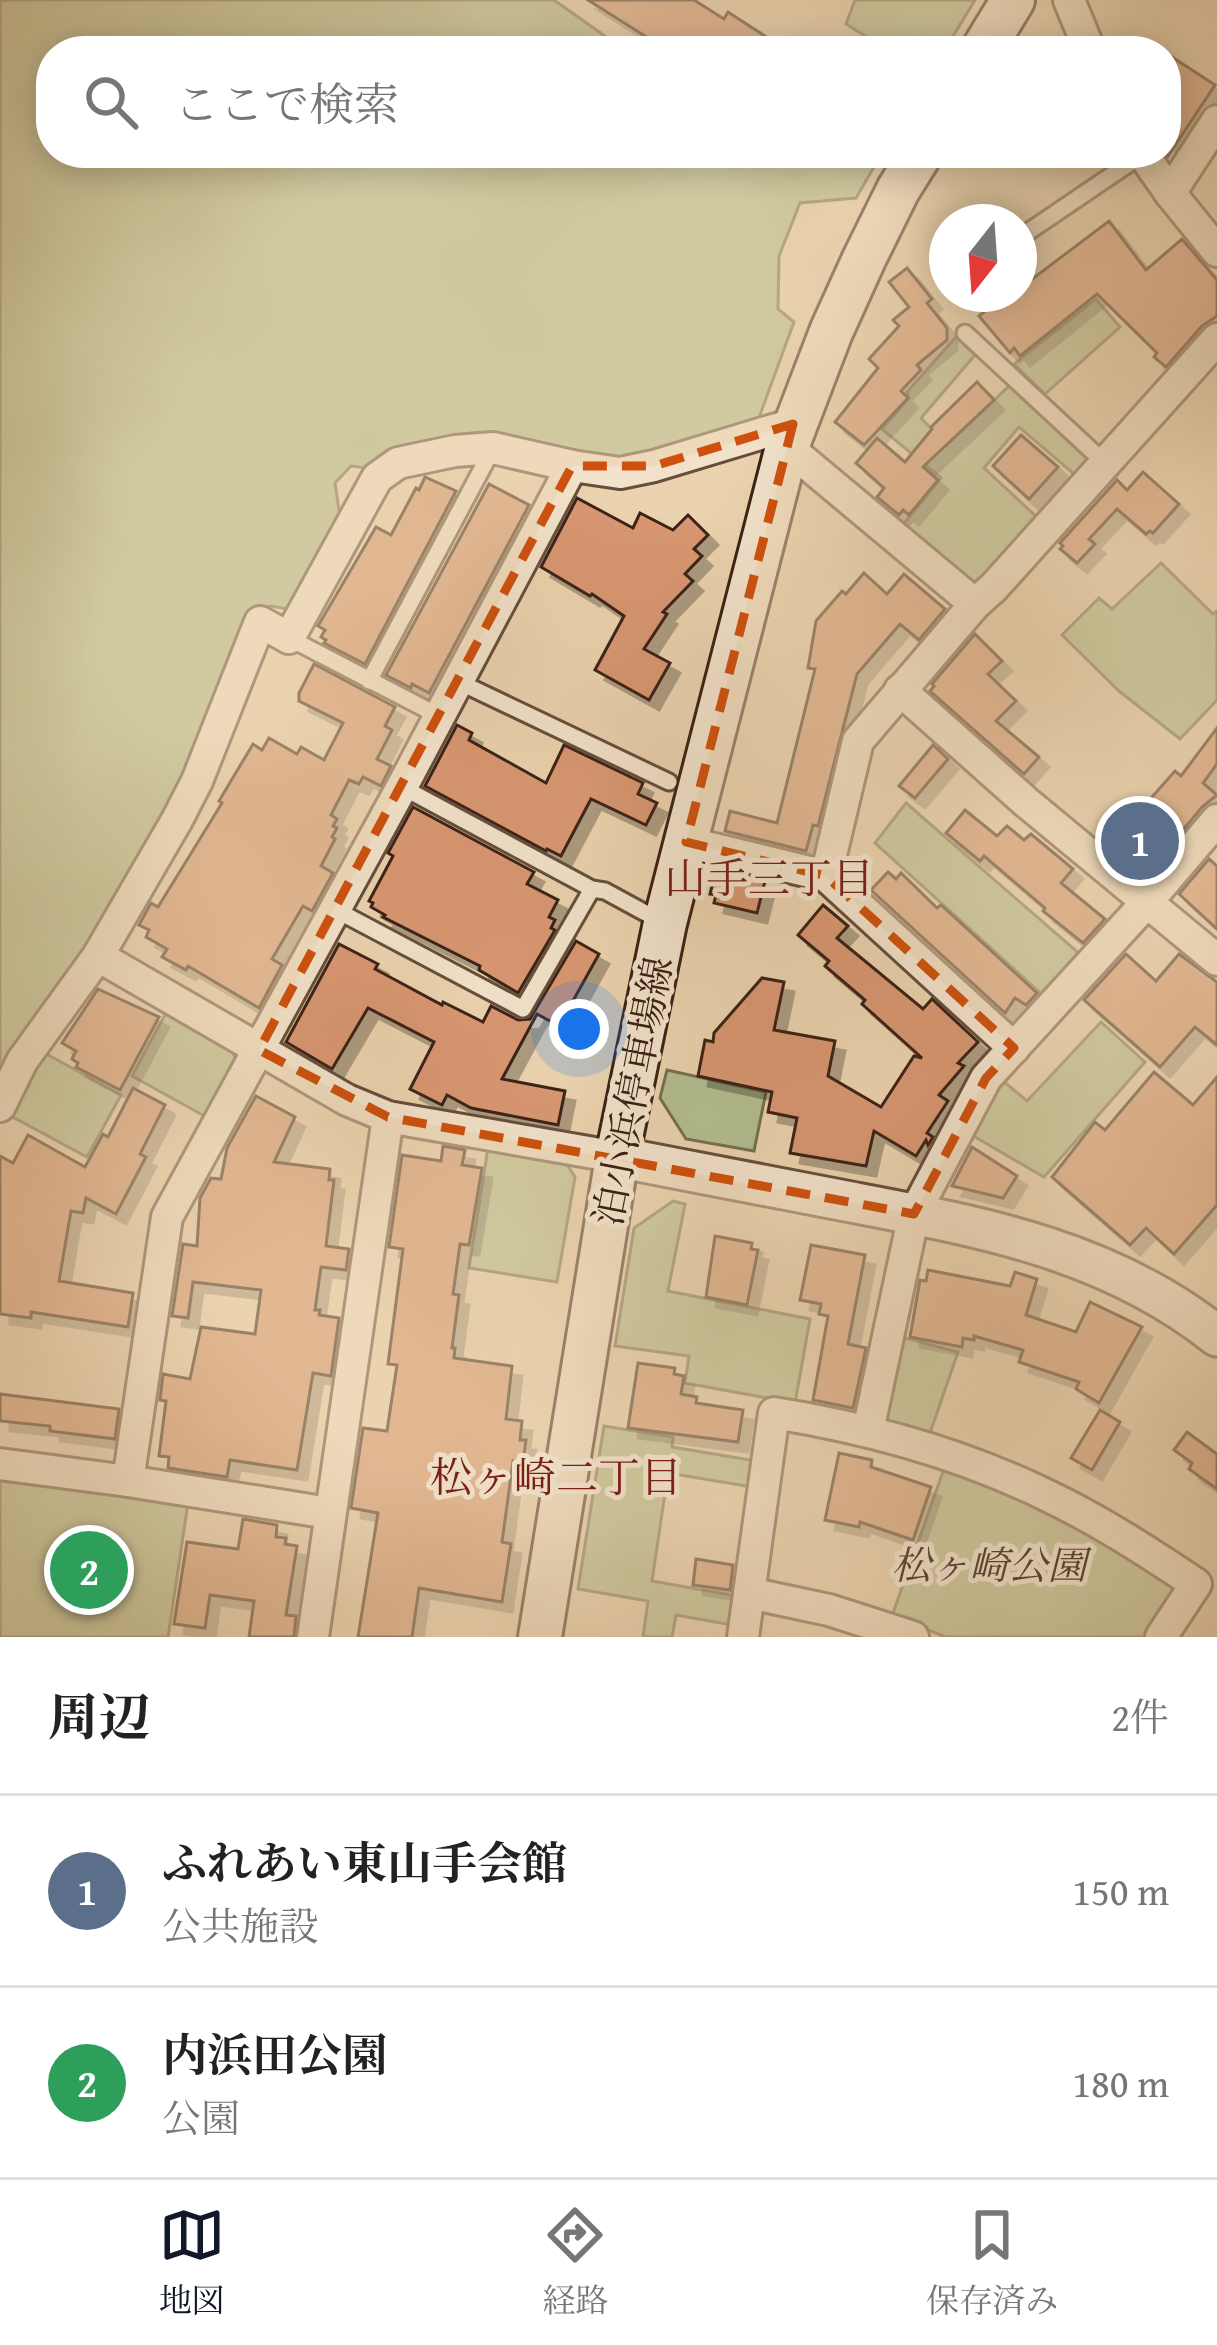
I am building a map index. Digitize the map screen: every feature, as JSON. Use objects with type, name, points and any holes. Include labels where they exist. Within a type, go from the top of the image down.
[{"type":"main road","points":[[991,36],[1013,0]]},
{"type":"main road","name":"泊小浜停車場線","points":[[540,1637],[617,1157],[665,923],[790,435],[864,260],[913,168]]},
{"type":"street","points":[[1069,0],[1084,36]]},
{"type":"street","points":[[1170,194],[1217,121]]},
{"type":"street","points":[[1152,168],[1217,251]]},
{"type":"street","points":[[826,876],[858,741],[975,604],[1217,339]]},
{"type":"street","points":[[0,1106],[22,1060],[98,956],[177,820],[260,622],[289,638],[376,478],[398,463],[493,448],[620,472],[790,435],[975,604]]},
{"type":"street","points":[[128,1480],[167,1217],[572,466]]},
{"type":"street","points":[[900,690],[1217,960]]},
{"type":"street","points":[[868,1431],[914,1214],[986,1078],[1217,820]]},
{"type":"street","points":[[686,842],[826,876],[1014,1048]]},
{"type":"street","points":[[98,956],[347,1100],[388,1117],[914,1214],[1028,1241],[1093,1262],[1156,1294],[1217,1336]]},
{"type":"street","points":[[313,1637],[388,1117]]},
{"type":"street","points":[[743,1637],[774,1413],[868,1431],[948,1454],[1047,1495],[1129,1540],[1196,1584],[1161,1637]]},
{"type":"street","points":[[0,1464],[329,1513]]},
{"type":"street","points":[[749,1593],[829,1610],[913,1637]]},
{"type":"lane","points":[[1037,226],[1122,168]]},
{"type":"lane","points":[[965,333],[1106,464]]},
{"type":"lane","points":[[370,681],[493,448]]},
{"type":"lane","points":[[289,638],[439,716]]},
{"type":"lane","points":[[457,681],[668,782]]},
{"type":"lane","points":[[402,788],[665,923]]},
{"type":"lane","points":[[336,910],[523,1010],[592,889]]},
{"type":"highlighted area","points":[[793,424],[686,842],[826,876],[1014,1048],[986,1078],[914,1214],[388,1117],[259,1050],[572,466],[654,466]]},
{"type":"green space","points":[[0,0],[554,0],[605,36],[36,36],[36,168],[873,168],[856,198],[800,203],[779,256],[778,309],[794,322],[757,423],[626,461],[576,456],[351,466],[335,483],[340,517],[293,610],[256,609],[188,778],[88,949],[0,1078]]},
{"type":"green space","points":[[855,0],[975,0],[953,36],[865,36],[846,24]]},
{"type":"green space","points":[[1096,299],[1120,327],[1045,394],[1014,364]]},
{"type":"green space","points":[[956,337],[975,355],[921,418],[947,445],[1009,386],[1087,457],[1081,480],[1019,427],[984,468],[1042,522],[985,585],[973,586],[902,526],[941,478],[882,429],[909,398],[907,392]]},
{"type":"green space","points":[[1161,563],[1213,614],[1217,611],[1217,700],[1180,739],[1119,691],[1062,635],[1099,598],[1112,609]]},
{"type":"green space","points":[[906,803],[1082,956],[1045,997],[875,843]]},
{"type":"green space","points":[[167,1011],[232,1049],[237,1064],[208,1118],[132,1076]]},
{"type":"green space","points":[[1101,1022],[1145,1062],[1044,1177],[970,1134],[1002,1080],[1027,1101]]},
{"type":"green space","points":[[41,1051],[121,1095],[87,1157],[9,1115]]},
{"type":"green space","points":[[667,1070],[766,1092],[754,1151],[686,1139],[660,1098]]},
{"type":"green space","points":[[488,1148],[566,1163],[575,1177],[557,1282],[469,1268]]},
{"type":"green space","points":[[673,1201],[685,1204],[668,1291],[810,1319],[795,1403],[685,1383],[689,1356],[615,1346],[634,1228]]},
{"type":"green space","points":[[901,1337],[958,1352],[929,1436],[891,1425],[886,1415]]},
{"type":"green space","points":[[604,1426],[673,1437],[672,1447],[756,1461],[752,1487],[668,1473],[652,1581],[737,1596],[732,1625],[676,1615],[672,1637],[643,1637],[648,1601],[578,1589]]},
{"type":"green space","name":"松ヶ崎公園","points":[[945,1466],[1058,1514],[1174,1584],[1177,1595],[1149,1637],[946,1637],[892,1616]]},
{"type":"green space","points":[[0,1476],[188,1503],[168,1637],[0,1637]]},
{"type":"building","points":[[588,0],[694,0],[724,19],[728,12],[765,36],[645,36]]},
{"type":"building","points":[[1181,63],[1215,85],[1181,136]]},
{"type":"building","points":[[1109,221],[1146,270],[1182,239],[1217,280],[1217,316],[1166,367],[1097,294],[1020,356],[1014,348],[1010,353],[979,316],[984,312],[1037,312],[1037,275]]},
{"type":"building","points":[[907,268],[929,295],[929,312],[947,328],[947,340],[917,365],[921,370],[901,391],[908,398],[864,445],[835,422],[878,368],[869,359],[899,326],[893,320],[909,307],[889,282]]},
{"type":"building","points":[[977,382],[994,400],[923,467],[938,480],[909,515],[903,510],[899,515],[877,497],[884,488],[856,463],[877,438],[905,462],[931,427]]},
{"type":"building","points":[[1021,435],[1058,467],[1029,499],[993,466]]},
{"type":"building","points":[[1143,472],[1179,504],[1153,533],[1146,534],[1117,509],[1089,539],[1095,544],[1077,563],[1060,549],[1060,543],[1117,480],[1127,490]]},
{"type":"building","points":[[425,477],[456,491],[365,664],[324,643],[325,630],[318,626],[376,527],[391,535]]},
{"type":"building","points":[[489,484],[529,505],[429,693],[412,684],[411,688],[386,675]]},
{"type":"building","points":[[577,498],[633,528],[640,513],[673,530],[688,515],[708,535],[694,549],[702,556],[685,574],[693,581],[663,612],[667,614],[644,649],[670,663],[649,700],[595,670],[624,616],[541,567]]},
{"type":"building","points":[[864,573],[887,594],[904,574],[945,609],[919,640],[900,624],[857,674],[818,826],[813,825],[806,851],[725,831],[730,811],[777,823],[815,669],[808,668],[816,621]]},
{"type":"building","points":[[975,634],[1002,661],[988,674],[1016,701],[996,721],[1039,757],[1024,774],[930,691]]},
{"type":"building","points":[[314,664],[395,707],[385,726],[392,730],[377,759],[391,766],[381,786],[363,777],[359,784],[349,780],[331,815],[337,819],[335,839],[321,866],[333,873],[312,911],[303,906],[272,959],[282,965],[259,1008],[188,966],[186,970],[162,957],[167,949],[146,937],[149,930],[139,925],[151,903],[158,907],[253,744],[262,750],[269,738],[297,754],[301,747],[324,760],[343,723],[299,701]]},
{"type":"building","points":[[457,725],[472,733],[469,740],[546,783],[564,745],[643,783],[638,794],[657,803],[646,825],[591,799],[561,856],[546,851],[425,786]]},
{"type":"building","points":[[1217,728],[1217,764],[1203,783],[1217,795],[1158,860],[1151,854],[1138,869],[1098,835],[1116,814],[1128,824],[1175,771],[1181,776]]},
{"type":"building","points":[[933,745],[948,759],[915,798],[899,786]]},
{"type":"building","points":[[413,807],[534,872],[527,884],[558,900],[549,917],[555,920],[551,928],[555,930],[518,993],[479,970],[480,966],[371,907],[369,901],[393,856],[388,853]]},
{"type":"building","points":[[965,810],[997,836],[1007,826],[1024,840],[1031,834],[1073,869],[1061,883],[1105,919],[1083,943],[984,856],[980,861],[946,833]]},
{"type":"building","points":[[1209,859],[1217,866],[1217,929],[1179,894]]},
{"type":"building","points":[[716,869],[765,881],[757,913],[714,903],[716,895],[710,894]]},
{"type":"building","points":[[888,872],[896,879],[901,873],[937,908],[941,905],[1037,993],[1026,1005],[1015,998],[1005,1013],[871,890]]},
{"type":"building","points":[[823,905],[848,926],[837,938],[923,1009],[932,999],[978,1042],[958,1063],[964,1066],[939,1095],[948,1101],[927,1133],[933,1137],[916,1156],[874,1131],[866,1166],[790,1153],[797,1118],[768,1112],[772,1092],[698,1076],[705,1040],[713,1042],[714,1033],[762,978],[784,982],[774,1030],[835,1041],[828,1076],[881,1107],[914,1056],[922,1058],[862,1004],[865,1000],[825,966],[829,961],[798,935]]},
{"type":"building","points":[[576,941],[599,954],[559,1026],[537,1014],[502,1079],[565,1091],[558,1125],[471,1108],[447,1095],[442,1105],[410,1089],[434,1042],[368,1008],[332,1069],[286,1042],[339,944],[378,964],[375,969],[483,1022],[491,1006],[518,1020],[530,1019]]},
{"type":"building","points":[[1126,954],[1156,981],[1179,954],[1217,982],[1217,1045],[1195,1027],[1160,1067],[1084,1000]]},
{"type":"building","points":[[98,989],[159,1017],[120,1090],[76,1067],[72,1059],[76,1051],[62,1043]]},
{"type":"building","points":[[1154,1072],[1193,1105],[1217,1077],[1217,1205],[1174,1254],[1146,1228],[1130,1245],[1052,1177],[1095,1122],[1105,1130]]},
{"type":"building","points":[[133,1088],[165,1105],[140,1154],[146,1157],[116,1214],[86,1198],[83,1213],[71,1211],[59,1281],[133,1293],[128,1327],[31,1312],[31,1318],[0,1314],[0,1156],[13,1163],[28,1135],[85,1167],[103,1134],[108,1137]]},
{"type":"building","points":[[256,1096],[295,1117],[274,1162],[330,1169],[329,1180],[334,1180],[326,1246],[349,1249],[346,1270],[321,1267],[315,1310],[339,1318],[331,1376],[313,1373],[297,1470],[230,1460],[227,1477],[168,1468],[169,1457],[159,1456],[166,1401],[160,1400],[163,1374],[190,1379],[201,1327],[255,1334],[261,1290],[193,1282],[188,1318],[172,1316],[183,1244],[197,1246],[200,1198],[211,1178],[221,1179],[227,1148]]},
{"type":"building","points":[[443,1146],[465,1150],[462,1165],[482,1168],[469,1245],[460,1244],[453,1294],[459,1295],[454,1358],[512,1366],[506,1419],[522,1421],[520,1440],[526,1440],[523,1462],[513,1461],[502,1542],[511,1544],[502,1602],[419,1588],[412,1637],[358,1637],[378,1513],[351,1508],[363,1428],[387,1431],[397,1365],[388,1364],[403,1249],[389,1247],[402,1155],[441,1161]]},
{"type":"building","points":[[972,1147],[1017,1176],[1003,1198],[952,1186]]},
{"type":"building","points":[[715,1236],[752,1243],[751,1249],[758,1250],[747,1305],[706,1297]]},
{"type":"building","points":[[811,1245],[865,1255],[848,1344],[866,1348],[853,1408],[813,1400],[828,1316],[819,1314],[821,1304],[800,1300]]},
{"type":"building","points":[[928,1270],[1010,1286],[1015,1272],[1037,1279],[1026,1315],[1076,1332],[1090,1302],[1142,1327],[1099,1403],[1076,1389],[1079,1382],[1019,1362],[1023,1350],[974,1336],[974,1340],[963,1338],[962,1347],[910,1337],[920,1280],[926,1281]]},
{"type":"building","points":[[638,1363],[675,1368],[674,1374],[684,1376],[681,1394],[697,1397],[696,1403],[743,1410],[738,1442],[628,1428]]},
{"type":"building","points":[[0,1394],[119,1409],[115,1439],[0,1421]]},
{"type":"building","points":[[1100,1410],[1120,1422],[1092,1470],[1071,1458]]},
{"type":"building","points":[[1187,1432],[1217,1454],[1217,1489],[1189,1469],[1192,1463],[1174,1450]]},
{"type":"building","points":[[839,1453],[872,1460],[871,1467],[931,1487],[913,1540],[860,1522],[859,1527],[825,1520]]},
{"type":"building","points":[[243,1519],[277,1525],[276,1537],[297,1546],[286,1615],[296,1616],[294,1637],[249,1637],[254,1601],[210,1595],[205,1628],[174,1624],[187,1542],[238,1549]]},
{"type":"building","points":[[696,1559],[733,1565],[730,1590],[693,1585]]},
{"type":"place","name":"ふれあい東山手会館","points":[[1140,841]]},
{"type":"place","name":"内浜田公園","points":[[89,1570]]},
{"type":"district","name":"山手三丁目","points":[[769,877]]},
{"type":"district","name":"松ヶ崎二丁目","points":[[556,1476]]}]
